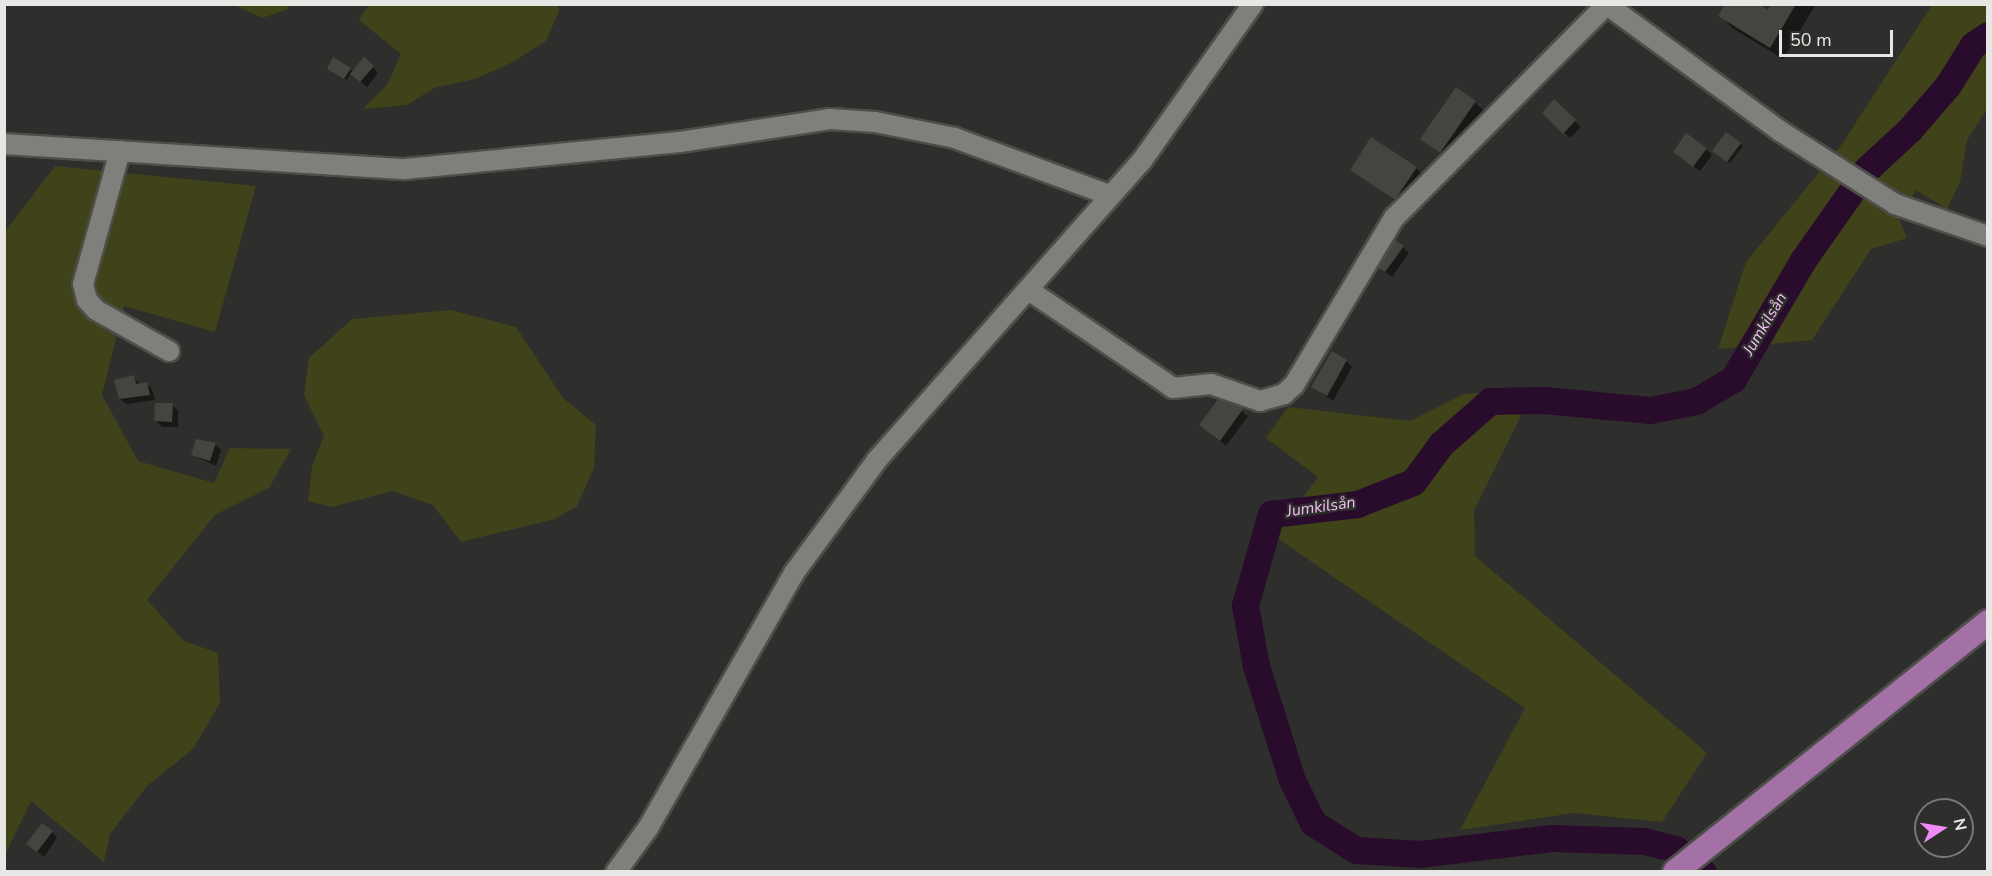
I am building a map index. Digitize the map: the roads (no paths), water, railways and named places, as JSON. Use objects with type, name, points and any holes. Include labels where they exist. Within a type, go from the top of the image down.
[{"type":"main road","points":[[1675,872],[1988,622]]},
{"type":"street","points":[[616,872],[648,828],[681,774],[794,573],[877,460],[1030,291],[1108,195],[1141,162],[1253,4]]},
{"type":"street","points":[[1030,291],[1173,388],[1211,384],[1260,401],[1284,394],[1294,385],[1394,218],[1606,5],[1824,160],[1895,204],[1988,236]]},
{"type":"street","points":[[4,144],[405,170],[681,142],[830,119],[875,122],[955,138],[1108,195]]},
{"type":"street","points":[[120,151],[83,284],[87,300],[96,310],[169,351]]},
{"type":"waterway","name":"Jumkilsån","points":[[1703,872],[1676,849],[1643,841],[1551,838],[1421,854],[1356,850],[1313,823],[1292,780],[1256,666],[1245,605],[1271,514],[1357,504],[1413,482],[1441,444],[1490,401],[1544,400],[1650,410],[1696,401],[1733,379],[1803,260],[1867,169],[1910,129],[1948,85],[1973,45],[1988,35]]}]
